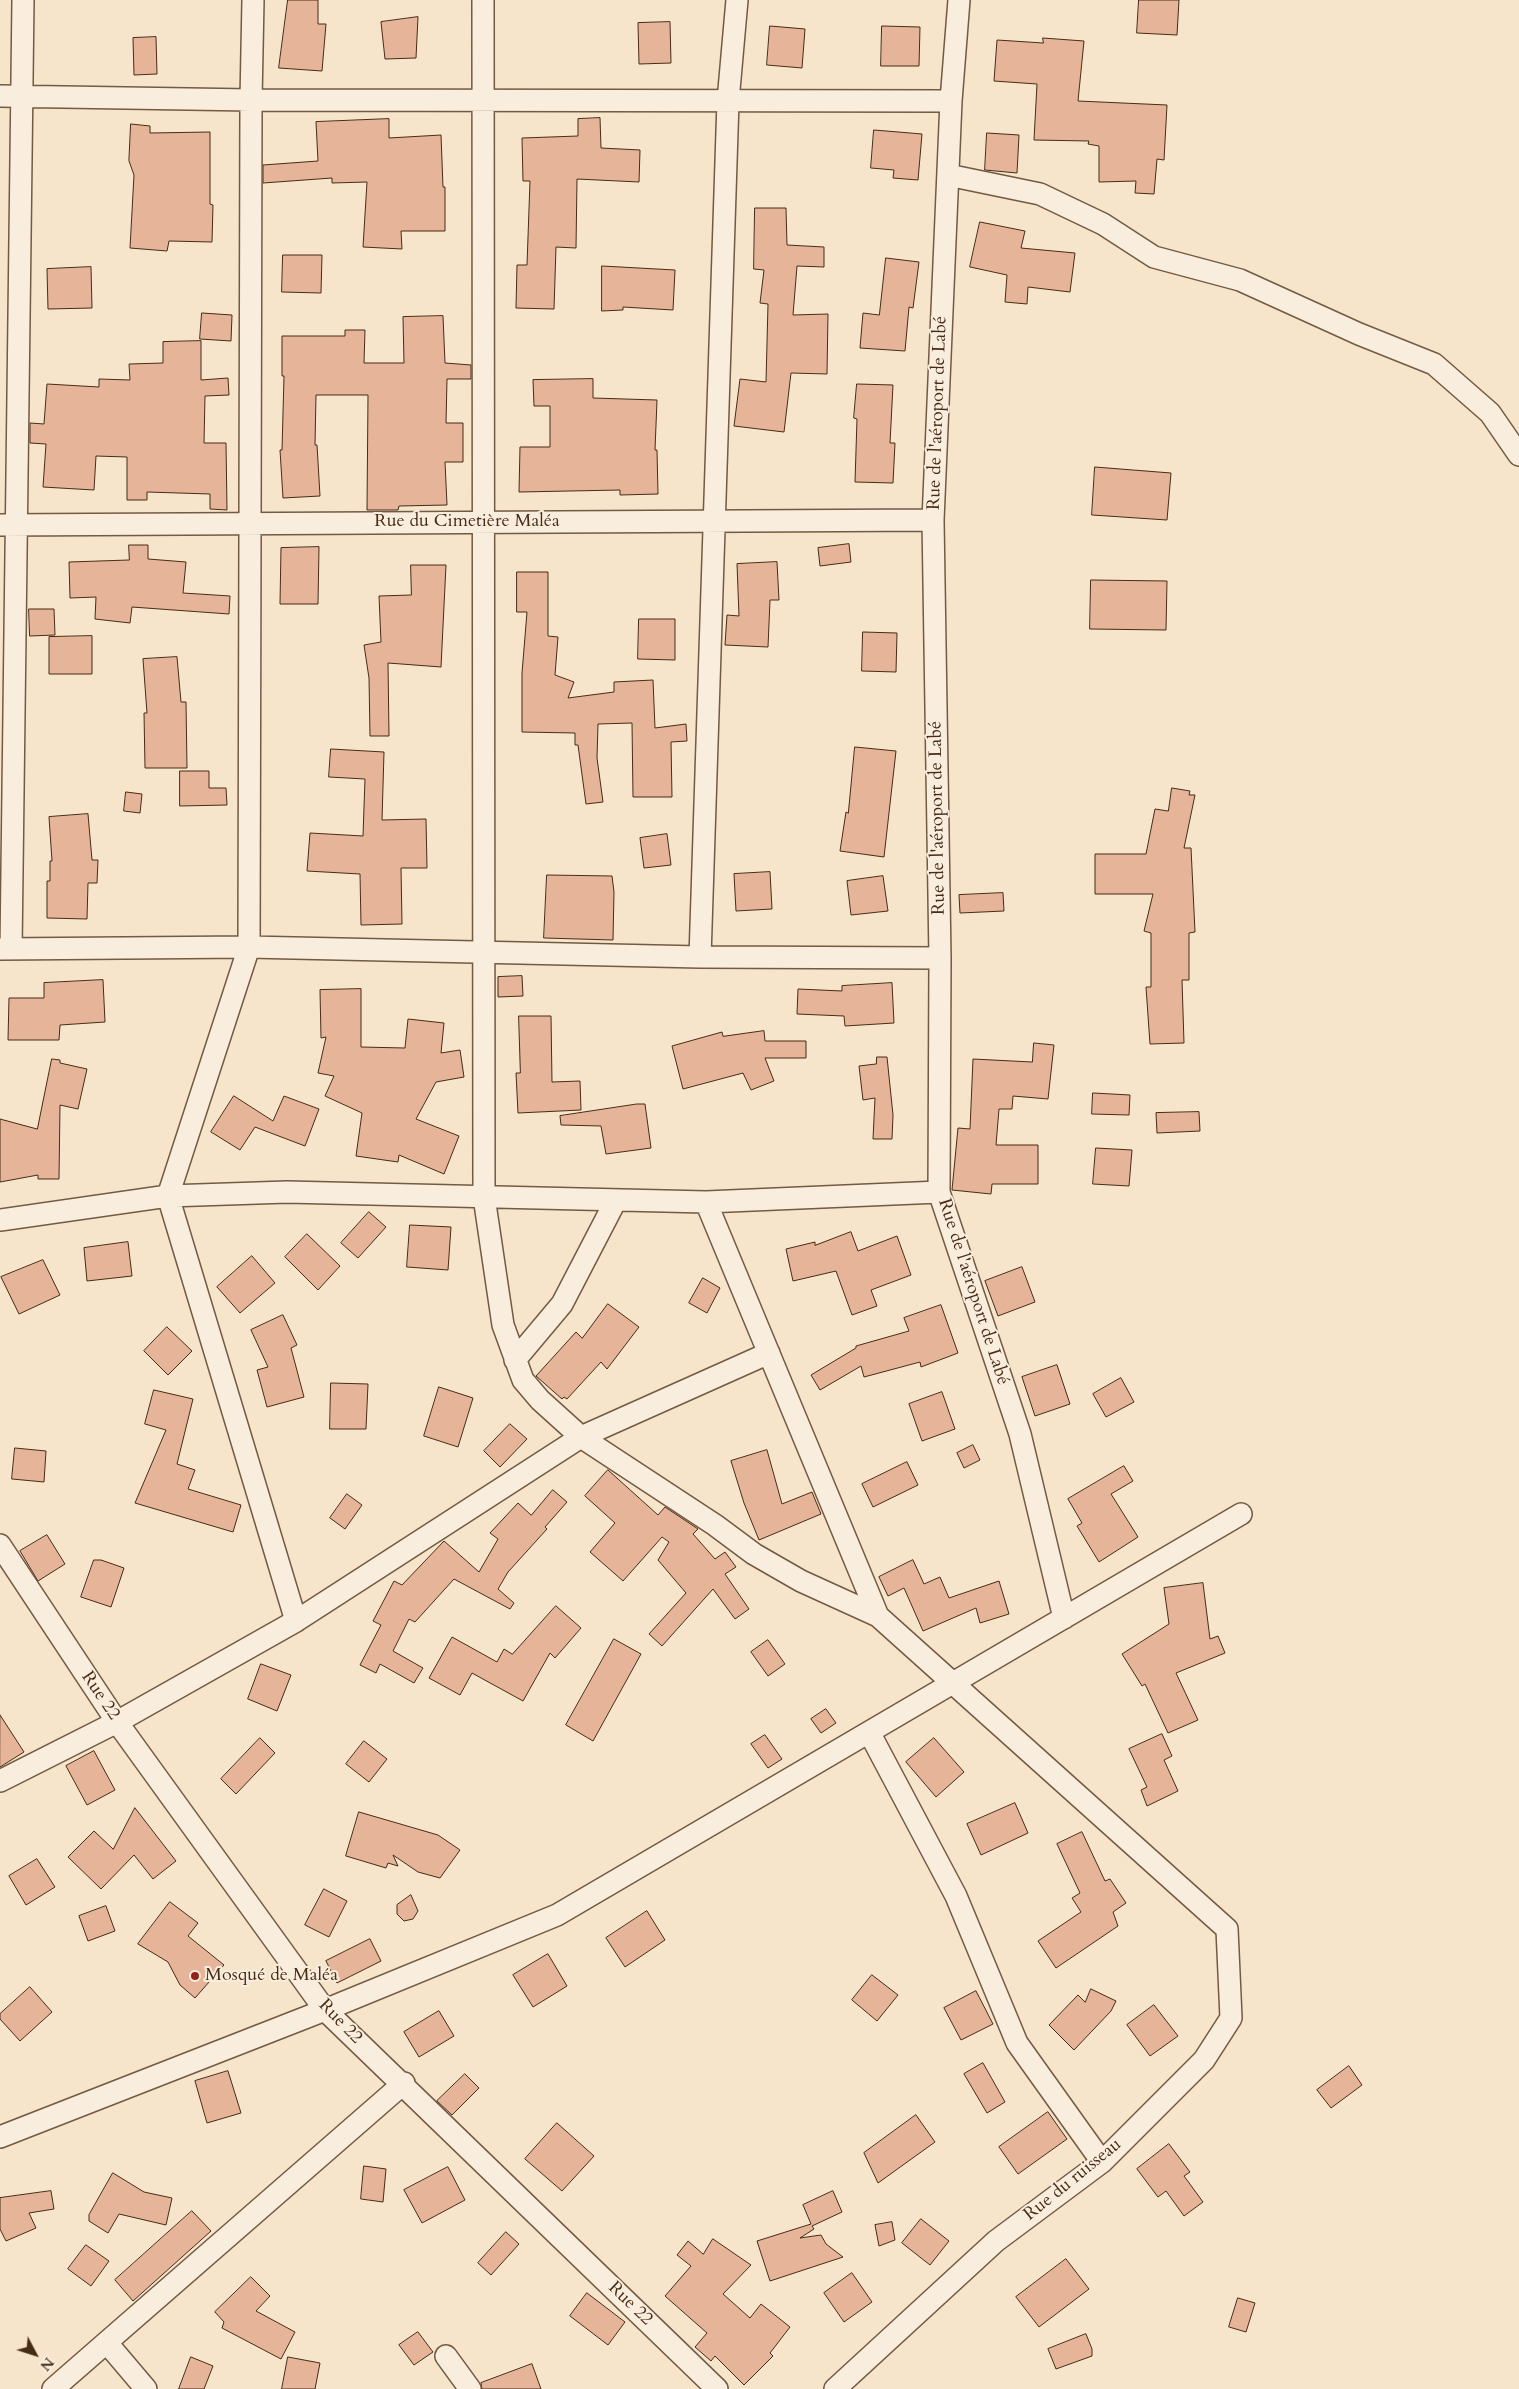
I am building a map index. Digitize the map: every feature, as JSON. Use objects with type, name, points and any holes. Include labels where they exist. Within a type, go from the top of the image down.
[{"type":"street","points":[[23,0],[8,525],[5,949],[249,946],[700,957],[940,958]]},
{"type":"street","points":[[253,0],[251,100],[249,946],[168,1196],[296,1621]]},
{"type":"street","points":[[483,0],[484,1197],[503,1325],[523,1380],[540,1400],[581,1437],[715,1525],[754,1554],[801,1581],[878,1616],[953,1683]]},
{"type":"street","points":[[700,957],[728,101],[737,0]]},
{"type":"street","name":"Rue de l'aéroport de Labé","points":[[959,0],[951,101],[933,520],[940,958],[939,1192],[1020,1434],[1064,1618]]},
{"type":"street","points":[[0,96],[251,100],[951,101]]},
{"type":"street","points":[[948,175],[1040,194],[1103,224],[1154,257],[1240,280],[1359,334],[1434,364],[1490,413],[1519,455]]},
{"type":"street","name":"Rue du Cimetière Maléa","points":[[8,525],[933,520]]},
{"type":"street","points":[[0,1220],[168,1196],[287,1192],[706,1202],[939,1192]]},
{"type":"street","points":[[515,1360],[562,1304],[616,1200]]},
{"type":"street","points":[[706,1202],[878,1616]]},
{"type":"street","points":[[0,1781],[117,1722],[296,1621],[581,1437],[769,1354]]},
{"type":"street","points":[[0,2137],[325,2010],[557,1915],[1241,1514]]},
{"type":"street","name":"Rue 22","points":[[0,1545],[117,1722],[325,2010],[404,2084],[717,2389]]},
{"type":"street","name":"Rue du ruisseau","points":[[835,2389],[996,2241],[1102,2162],[1204,2060],[1230,2018],[1227,1929],[953,1683]]},
{"type":"street","points":[[869,1732],[956,1896],[1017,2043],[1102,2162]]},
{"type":"street","points":[[53,2389],[404,2084]]},
{"type":"street","points":[[107,2343],[146,2389]]},
{"type":"street","points":[[446,2356],[470,2389]]},
{"type":"building","points":[[288,0],[318,0],[318,24],[326,24],[322,71],[279,68]]},
{"type":"building","points":[[1139,0],[1179,0],[1177,35],[1137,33]]},
{"type":"building","points":[[418,17],[416,58],[385,59],[381,22]]},
{"type":"building","points":[[670,22],[671,63],[639,64],[638,23]]},
{"type":"building","points":[[770,26],[805,29],[802,68],[767,65]]},
{"type":"building","points":[[882,26],[920,27],[919,66],[881,66]]},
{"type":"building","points":[[156,37],[157,74],[134,75],[133,38]]},
{"type":"building","points":[[1043,38],[1084,41],[1078,101],[1167,105],[1164,160],[1157,159],[1154,194],[1135,193],[1136,181],[1099,182],[1099,146],[1088,144],[1089,141],[1034,140],[1037,84],[994,81],[997,40],[1043,43]]},
{"type":"building","points":[[600,118],[601,148],[640,150],[639,182],[577,179],[576,248],[556,247],[554,309],[516,308],[517,265],[527,265],[530,181],[523,181],[522,138],[578,136],[578,119]]},
{"type":"building","points":[[389,119],[389,138],[441,135],[443,187],[445,187],[445,231],[401,231],[402,249],[363,247],[367,182],[332,183],[332,178],[263,183],[263,165],[318,161],[316,122]]},
{"type":"building","points":[[131,124],[150,126],[150,133],[210,132],[210,204],[213,205],[212,242],[169,241],[167,251],[130,248],[134,175],[129,161]]},
{"type":"building","points":[[874,130],[922,134],[918,180],[893,178],[894,170],[871,168]]},
{"type":"building","points":[[987,133],[1019,135],[1017,173],[985,170]]},
{"type":"building","points":[[755,208],[786,208],[787,245],[824,247],[824,267],[797,266],[793,315],[828,314],[827,374],[791,373],[784,432],[734,426],[740,379],[766,382],[768,304],[760,303],[764,270],[754,269]]},
{"type":"building","points":[[980,222],[1025,231],[1021,248],[1075,253],[1070,292],[1028,287],[1027,304],[1005,302],[1007,275],[970,267]]},
{"type":"building","points":[[283,255],[322,255],[321,293],[282,292]]},
{"type":"building","points":[[886,258],[919,262],[913,308],[909,307],[905,351],[860,348],[863,313],[879,315]]},
{"type":"building","points":[[602,266],[675,270],[673,310],[623,307],[623,310],[602,311]]},
{"type":"building","points":[[91,267],[92,308],[48,309],[47,269]]},
{"type":"building","points":[[202,313],[232,315],[231,341],[200,339]]},
{"type":"building","points":[[443,316],[445,363],[471,365],[471,379],[447,379],[446,423],[463,423],[463,462],[445,462],[447,505],[399,506],[398,510],[367,510],[368,395],[316,395],[315,445],[317,445],[320,496],[283,498],[280,450],[282,450],[284,376],[282,376],[282,336],[345,336],[345,330],[365,330],[364,363],[404,363],[403,317]]},
{"type":"building","points":[[201,341],[201,380],[228,378],[229,395],[205,396],[204,443],[226,443],[227,510],[210,509],[210,494],[147,492],[147,500],[127,500],[127,457],[96,456],[94,490],[43,487],[46,444],[30,443],[30,423],[44,424],[47,384],[99,387],[99,379],[130,380],[129,364],[163,363],[163,342]]},
{"type":"building","points":[[593,379],[593,398],[657,400],[655,450],[657,450],[658,494],[620,495],[620,490],[519,492],[520,447],[550,447],[550,406],[534,406],[533,380]]},
{"type":"building","points":[[857,384],[893,385],[890,443],[895,443],[893,483],[855,482],[857,419],[854,418]]},
{"type":"building","points":[[1095,467],[1171,473],[1167,520],[1092,515]]},
{"type":"building","points":[[849,544],[851,562],[820,566],[818,548]]},
{"type":"building","points":[[129,545],[148,545],[148,559],[186,562],[183,593],[230,596],[229,614],[132,607],[130,623],[95,619],[96,597],[70,598],[69,562],[129,560]]},
{"type":"building","points":[[319,547],[318,604],[280,604],[281,548]]},
{"type":"building","points":[[777,562],[779,600],[770,600],[768,647],[725,645],[727,615],[739,616],[737,564]]},
{"type":"building","points":[[411,565],[446,565],[441,667],[388,663],[389,736],[370,736],[369,678],[364,645],[381,642],[379,596],[411,595]]},
{"type":"building","points":[[517,572],[548,572],[548,636],[558,637],[555,675],[574,682],[568,698],[614,692],[614,682],[653,680],[655,728],[686,724],[687,741],[671,742],[672,797],[633,797],[632,723],[598,724],[597,758],[603,802],[586,804],[578,745],[575,745],[575,733],[522,732],[522,673],[527,612],[517,612]]},
{"type":"building","points":[[1091,580],[1167,581],[1166,630],[1090,629]]},
{"type":"building","points":[[29,609],[54,609],[55,635],[30,636]]},
{"type":"building","points":[[639,619],[675,619],[675,660],[638,659]]},
{"type":"building","points":[[863,632],[897,633],[896,672],[862,671]]},
{"type":"building","points":[[92,636],[92,674],[49,674],[49,637]]},
{"type":"building","points":[[177,657],[181,702],[186,702],[187,768],[145,768],[144,713],[147,713],[143,659]]},
{"type":"building","points":[[855,747],[896,751],[884,857],[840,851],[846,812],[848,813]]},
{"type":"building","points":[[331,749],[384,752],[382,820],[426,819],[427,868],[401,868],[402,924],[361,925],[360,874],[307,871],[310,833],[363,836],[365,779],[329,777]]},
{"type":"building","points":[[180,771],[209,771],[209,788],[226,788],[227,805],[180,806]]},
{"type":"building","points":[[1172,788],[1190,791],[1189,795],[1195,795],[1184,848],[1191,848],[1195,932],[1189,933],[1189,980],[1182,980],[1184,1043],[1150,1044],[1146,987],[1151,987],[1151,933],[1144,931],[1153,894],[1095,894],[1095,854],[1146,854],[1155,809],[1168,811]]},
{"type":"building","points":[[126,792],[142,794],[140,813],[124,811]]},
{"type":"building","points":[[88,814],[92,860],[98,860],[97,883],[88,883],[87,919],[47,918],[47,881],[50,881],[50,861],[52,861],[49,817]]},
{"type":"building","points":[[667,834],[671,865],[644,868],[640,838]]},
{"type":"building","points":[[770,872],[772,909],[736,911],[734,874]]},
{"type":"building","points":[[547,875],[612,876],[614,892],[613,940],[544,938]]},
{"type":"building","points":[[883,876],[888,911],[851,915],[847,881]]},
{"type":"building","points":[[1003,893],[1004,911],[960,913],[959,895]]},
{"type":"building","points":[[522,976],[523,996],[498,997],[498,977]]},
{"type":"building","points":[[103,980],[105,1022],[60,1025],[59,1040],[8,1040],[9,998],[44,998],[44,983]]},
{"type":"building","points":[[892,983],[894,1023],[845,1026],[844,1016],[797,1014],[798,989],[842,991],[842,986]]},
{"type":"building","points":[[361,989],[361,1047],[405,1048],[408,1019],[444,1023],[441,1053],[460,1050],[464,1077],[436,1082],[416,1119],[459,1136],[444,1174],[399,1155],[398,1162],[356,1156],[362,1113],[325,1096],[334,1076],[318,1073],[326,1037],[321,1038],[320,990]]},
{"type":"building","points":[[519,1016],[551,1016],[552,1082],[580,1081],[581,1110],[518,1113],[516,1073],[520,1073]]},
{"type":"building","points":[[764,1031],[765,1041],[806,1041],[806,1058],[765,1058],[774,1081],[751,1090],[743,1073],[683,1089],[672,1046],[722,1032],[723,1036]]},
{"type":"building","points":[[1034,1043],[1054,1045],[1048,1099],[1013,1096],[1012,1109],[999,1109],[996,1145],[1038,1145],[1038,1184],[992,1184],[991,1194],[952,1190],[958,1128],[970,1129],[973,1059],[1032,1062]]},
{"type":"building","points":[[877,1057],[887,1057],[893,1115],[892,1139],[873,1139],[875,1098],[863,1100],[859,1066],[876,1064]]},
{"type":"building","points":[[52,1059],[60,1060],[60,1063],[87,1069],[78,1109],[60,1105],[59,1179],[38,1179],[38,1175],[0,1182],[0,1119],[37,1129]]},
{"type":"building","points":[[1093,1093],[1130,1095],[1129,1115],[1092,1114]]},
{"type":"building","points":[[234,1096],[273,1121],[284,1096],[319,1109],[305,1146],[255,1127],[240,1150],[211,1132]]},
{"type":"building","points":[[645,1104],[651,1148],[606,1154],[601,1126],[561,1125],[560,1116]]},
{"type":"building","points":[[1199,1112],[1200,1131],[1157,1133],[1156,1113]]},
{"type":"building","points":[[1096,1148],[1132,1150],[1129,1186],[1093,1184]]},
{"type":"building","points":[[369,1212],[386,1227],[358,1258],[341,1243]]},
{"type":"building","points":[[410,1225],[451,1227],[448,1270],[407,1267]]},
{"type":"building","points":[[851,1232],[858,1251],[897,1236],[911,1275],[871,1290],[877,1306],[852,1315],[836,1271],[793,1281],[786,1249],[815,1242],[815,1245]]},
{"type":"building","points":[[307,1234],[340,1266],[318,1290],[285,1257]]},
{"type":"building","points":[[128,1242],[132,1276],[87,1281],[84,1248]]},
{"type":"building","points":[[252,1256],[275,1283],[240,1313],[217,1287]]},
{"type":"building","points":[[43,1260],[60,1295],[19,1314],[1,1277]]},
{"type":"building","points":[[1022,1267],[1035,1302],[998,1316],[985,1281]]},
{"type":"building","points":[[703,1278],[720,1288],[707,1313],[689,1303]]},
{"type":"building","points":[[608,1304],[639,1327],[607,1369],[601,1362],[567,1399],[564,1397],[562,1399],[536,1376],[576,1332],[582,1338]]},
{"type":"building","points":[[941,1305],[958,1353],[921,1367],[920,1362],[864,1377],[861,1366],[820,1390],[811,1375],[856,1348],[856,1346],[909,1331],[904,1318]]},
{"type":"building","points":[[283,1315],[297,1345],[291,1348],[304,1397],[267,1407],[257,1370],[268,1367],[251,1330]]},
{"type":"building","points":[[167,1327],[192,1351],[168,1375],[144,1351]]},
{"type":"building","points":[[1057,1365],[1070,1404],[1035,1416],[1022,1377]]},
{"type":"building","points":[[1121,1378],[1134,1402],[1106,1417],[1093,1394]]},
{"type":"building","points":[[331,1383],[368,1384],[366,1429],[330,1429]]},
{"type":"building","points":[[439,1387],[473,1398],[458,1447],[424,1436]]},
{"type":"building","points":[[154,1390],[193,1399],[177,1464],[195,1470],[188,1489],[241,1505],[233,1532],[135,1503],[166,1430],[145,1424]]},
{"type":"building","points":[[942,1392],[955,1429],[922,1441],[909,1404]]},
{"type":"building","points":[[510,1424],[527,1439],[500,1467],[484,1451]]},
{"type":"building","points":[[973,1445],[980,1460],[964,1468],[957,1453]]},
{"type":"building","points":[[15,1448],[46,1451],[44,1482],[12,1479]]},
{"type":"building","points":[[767,1450],[782,1504],[812,1492],[821,1514],[759,1540],[744,1503],[731,1461]]},
{"type":"building","points":[[907,1462],[918,1485],[873,1507],[862,1484]]},
{"type":"building","points":[[1124,1466],[1133,1481],[1111,1494],[1138,1537],[1099,1562],[1077,1526],[1082,1523],[1068,1499]]},
{"type":"building","points":[[608,1470],[658,1515],[665,1507],[698,1529],[693,1534],[715,1559],[725,1552],[736,1567],[725,1574],[749,1609],[735,1619],[713,1589],[662,1646],[649,1634],[686,1593],[658,1560],[669,1542],[662,1537],[623,1581],[590,1552],[615,1523],[585,1496]]},
{"type":"building","points":[[553,1490],[567,1502],[545,1527],[547,1529],[508,1572],[498,1589],[514,1603],[510,1609],[454,1579],[415,1622],[409,1619],[393,1651],[423,1668],[414,1683],[380,1664],[376,1673],[360,1665],[381,1625],[373,1621],[394,1581],[402,1585],[444,1541],[479,1572],[498,1539],[490,1533],[518,1503],[531,1515]]},
{"type":"building","points":[[347,1494],[362,1505],[345,1529],[330,1518]]},
{"type":"building","points":[[47,1535],[65,1564],[38,1581],[20,1551]]},
{"type":"building","points":[[94,1560],[101,1560],[124,1568],[111,1607],[81,1597]]},
{"type":"building","points":[[913,1560],[924,1584],[940,1577],[949,1598],[999,1581],[1009,1614],[980,1623],[976,1608],[923,1631],[904,1588],[888,1596],[879,1577]]},
{"type":"building","points":[[1203,1583],[1210,1639],[1218,1636],[1225,1653],[1176,1673],[1198,1720],[1168,1733],[1145,1684],[1142,1686],[1122,1654],[1169,1624],[1164,1588]]},
{"type":"building","points":[[556,1606],[581,1628],[555,1658],[550,1653],[523,1701],[472,1673],[460,1695],[429,1678],[452,1637],[497,1662],[504,1649],[512,1654]]},
{"type":"building","points":[[614,1639],[641,1654],[593,1741],[566,1725]]},
{"type":"building","points":[[768,1640],[785,1664],[768,1676],[751,1652]]},
{"type":"building","points":[[261,1664],[291,1675],[277,1711],[248,1699]]},
{"type":"building","points":[[826,1709],[836,1723],[821,1733],[811,1719]]},
{"type":"building","points":[[0,1715],[24,1752],[0,1767]]},
{"type":"building","points":[[1162,1734],[1172,1756],[1164,1760],[1178,1791],[1147,1806],[1141,1790],[1147,1787],[1129,1749]]},
{"type":"building","points":[[765,1735],[782,1759],[768,1768],[751,1744]]},
{"type":"building","points":[[260,1738],[275,1753],[236,1794],[221,1779]]},
{"type":"building","points":[[934,1738],[964,1772],[936,1797],[906,1762]]},
{"type":"building","points":[[364,1741],[387,1759],[369,1782],[346,1764]]},
{"type":"building","points":[[94,1751],[115,1790],[87,1805],[66,1766]]},
{"type":"building","points":[[1015,1803],[1028,1833],[981,1855],[967,1824]]},
{"type":"building","points":[[135,1808],[176,1861],[153,1879],[134,1855],[101,1889],[68,1857],[94,1831],[113,1849]]},
{"type":"building","points":[[359,1812],[438,1835],[460,1850],[440,1878],[418,1872],[393,1855],[398,1866],[388,1863],[386,1868],[346,1856]]},
{"type":"building","points":[[1082,1832],[1105,1881],[1110,1879],[1126,1903],[1113,1912],[1118,1926],[1056,1968],[1038,1941],[1081,1912],[1072,1898],[1080,1893],[1057,1844]]},
{"type":"building","points":[[37,1859],[55,1887],[26,1905],[9,1876]]},
{"type":"building","points":[[324,1889],[347,1901],[329,1937],[305,1925]]},
{"type":"building","points":[[411,1895],[418,1911],[413,1919],[404,1921],[397,1914],[397,1905]]},
{"type":"building","points":[[170,1902],[198,1923],[188,1936],[224,1965],[195,1998],[180,1985],[168,1962],[138,1944]]},
{"type":"building","points":[[106,1906],[115,1931],[88,1941],[79,1916]]},
{"type":"building","points":[[647,1911],[665,1940],[625,1967],[606,1938]]},
{"type":"building","points":[[370,1939],[381,1961],[337,1983],[326,1961]]},
{"type":"building","points":[[548,1954],[567,1986],[533,2007],[513,1975]]},
{"type":"building","points":[[872,1975],[898,1995],[877,2021],[852,2000]]},
{"type":"building","points":[[30,1987],[52,2012],[20,2041],[0,2019],[0,2014]]},
{"type":"building","points":[[1091,1989],[1116,2001],[1111,2011],[1074,2050],[1049,2025],[1078,1995],[1085,2002]]},
{"type":"building","points":[[976,1991],[993,2024],[961,2040],[944,2008]]},
{"type":"building","points":[[1154,2005],[1178,2036],[1150,2056],[1127,2025]]},
{"type":"building","points":[[439,2011],[454,2036],[419,2057],[404,2032]]},
{"type":"building","points":[[983,2063],[1005,2102],[987,2113],[964,2074]]},
{"type":"building","points":[[1349,2066],[1362,2085],[1331,2108],[1317,2090]]},
{"type":"building","points":[[228,2071],[241,2113],[207,2123],[195,2081]]},
{"type":"building","points":[[465,2074],[479,2088],[452,2115],[437,2101]]},
{"type":"building","points":[[1048,2112],[1067,2139],[1018,2174],[999,2147]]},
{"type":"building","points":[[916,2115],[935,2142],[878,2183],[864,2153]]},
{"type":"building","points":[[557,2123],[594,2156],[562,2191],[525,2159]]},
{"type":"building","points":[[1169,2144],[1190,2172],[1184,2176],[1203,2202],[1184,2216],[1166,2191],[1158,2197],[1137,2169]]},
{"type":"building","points":[[364,2166],[386,2169],[383,2202],[361,2199]]},
{"type":"building","points":[[448,2167],[465,2200],[422,2223],[404,2190]]},
{"type":"building","points":[[113,2173],[144,2192],[172,2198],[166,2225],[119,2214],[108,2233],[89,2221],[89,2215]]},
{"type":"building","points":[[51,2191],[54,2209],[29,2213],[36,2228],[6,2241],[0,2229],[0,2198]]},
{"type":"building","points":[[833,2191],[842,2212],[812,2226],[814,2229],[800,2238],[821,2235],[826,2244],[843,2257],[770,2281],[757,2241],[811,2224],[803,2205]]},
{"type":"building","points":[[192,2211],[211,2231],[133,2301],[115,2280]]},
{"type":"building","points":[[921,2219],[949,2241],[930,2265],[902,2243]]},
{"type":"building","points":[[892,2222],[895,2240],[879,2246],[875,2225]]},
{"type":"building","points":[[506,2232],[519,2244],[491,2275],[478,2263]]},
{"type":"building","points":[[713,2239],[751,2265],[723,2294],[750,2318],[761,2304],[790,2327],[770,2353],[773,2356],[744,2385],[715,2356],[711,2361],[695,2347],[707,2333],[665,2296],[691,2266],[677,2255],[688,2241],[703,2254]]},
{"type":"building","points":[[86,2245],[109,2261],[91,2286],[68,2269]]},
{"type":"building","points":[[1066,2259],[1089,2289],[1039,2327],[1016,2297]]},
{"type":"building","points":[[852,2273],[872,2302],[844,2322],[824,2293]]},
{"type":"building","points":[[251,2277],[270,2296],[256,2311],[295,2332],[281,2359],[222,2328],[224,2322],[215,2312]]},
{"type":"building","points":[[587,2293],[625,2322],[608,2345],[570,2316]]},
{"type":"building","points":[[1238,2298],[1255,2303],[1246,2332],[1229,2327]]},
{"type":"building","points":[[418,2332],[433,2352],[414,2365],[399,2345]]},
{"type":"building","points":[[1086,2334],[1092,2349],[1092,2356],[1056,2369],[1048,2349]]},
{"type":"building","points":[[191,2357],[213,2366],[204,2389],[179,2389]]},
{"type":"building","points":[[288,2357],[320,2363],[315,2389],[282,2389]]},
{"type":"building","points":[[532,2364],[541,2389],[482,2389],[481,2383]]},
{"type":"place","name":"Mosqué de Maléa","points":[[195,1976]]}]
